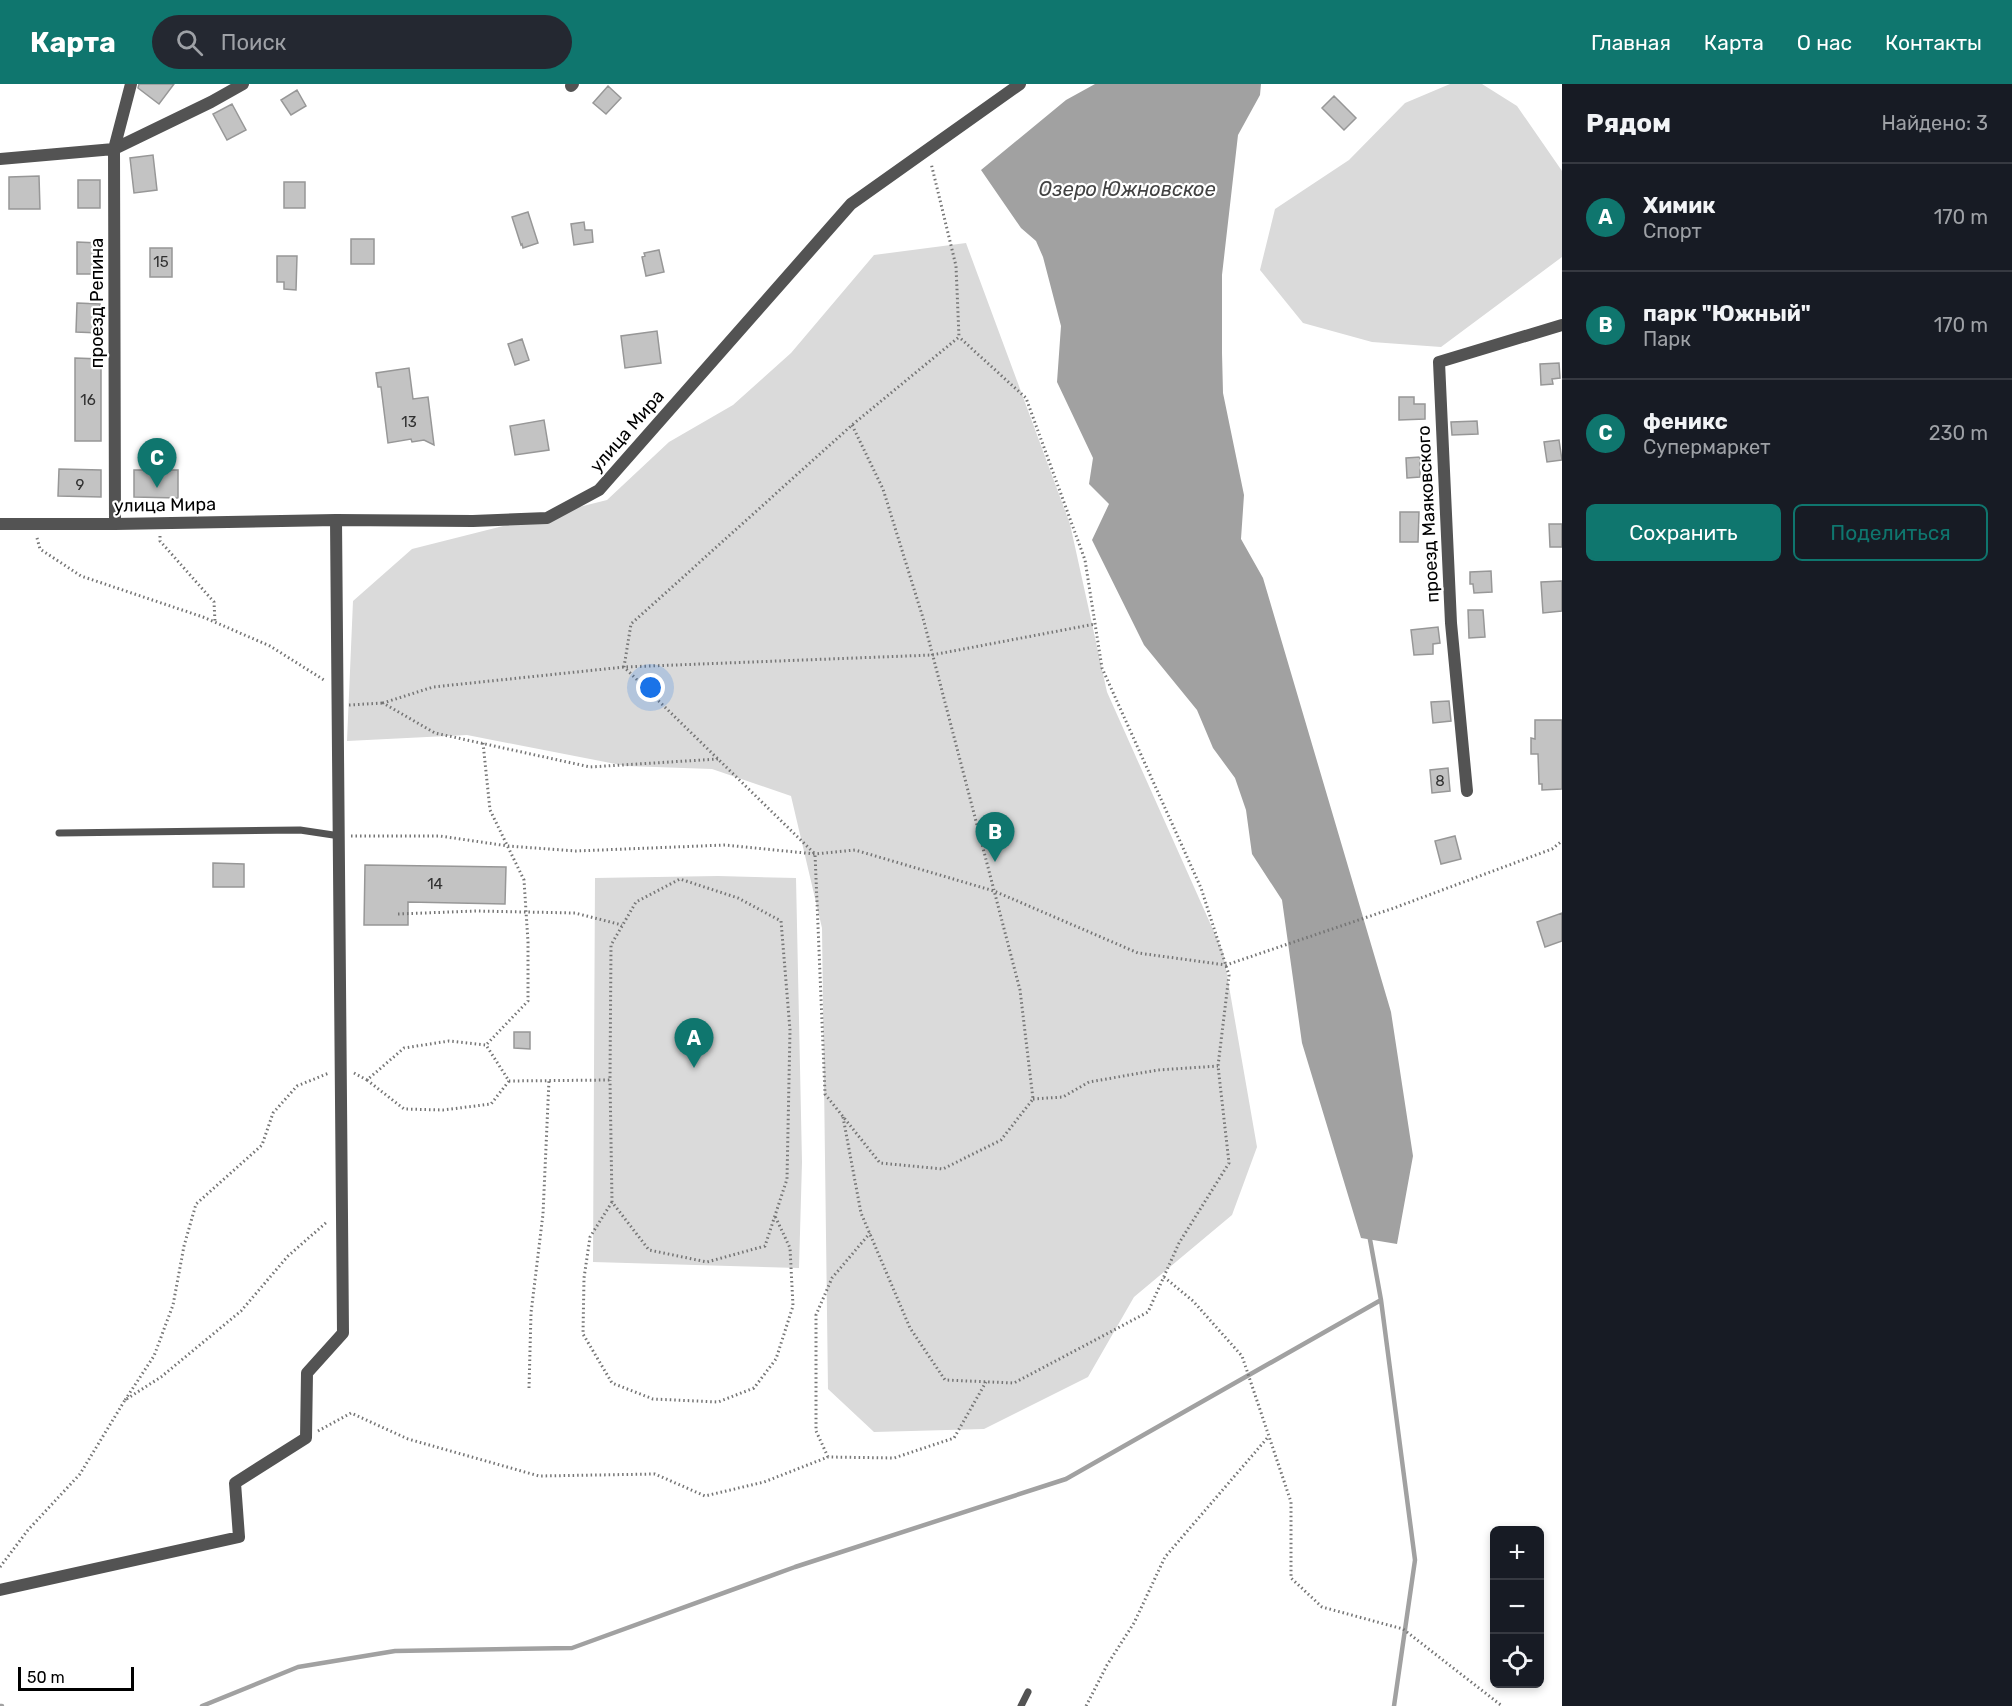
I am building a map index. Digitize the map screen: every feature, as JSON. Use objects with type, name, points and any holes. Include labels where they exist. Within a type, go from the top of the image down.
[{"type":"street","name":"проезд Репина","points":[[116,524],[114,149],[131,84]]},
{"type":"street","points":[[0,159],[114,149],[243,84]]},
{"type":"street","name":"улица Мира","points":[[0,524],[336,520],[472,521],[547,518],[599,490],[851,204],[1020,84]]},
{"type":"street","name":"проезд Маяковского","points":[[1467,791],[1451,622],[1439,362],[1562,325]]},
{"type":"street","points":[[0,1590],[239,1537],[235,1483],[306,1438],[307,1373],[344,1333],[336,520]]},
{"type":"lane","points":[[59,832],[300,830],[340,836]]},
{"type":"lane","points":[[1021,1706],[1028,1692]]},
{"type":"path","points":[[842,1116],[861,1213],[910,1328],[945,1380],[1014,1383],[1148,1312],[1179,1243],[1229,1163],[1218,1066],[1229,975],[1201,888],[1102,668],[1085,560],[1026,398],[959,337],[956,266],[927,150]]},
{"type":"path","points":[[624,667],[631,624],[852,425],[959,337]]},
{"type":"path","points":[[624,667],[816,854],[825,1094],[842,1116],[880,1163],[943,1169],[1001,1140],[1033,1099],[1020,990],[922,618],[883,489],[852,425]]},
{"type":"path","points":[[159,523],[160,541],[214,602],[215,622]]},
{"type":"path","points":[[33,524],[40,549],[81,576],[215,622],[270,646],[338,689]]},
{"type":"path","points":[[338,706],[383,703],[433,687],[624,667],[932,655],[1095,624]]},
{"type":"path","points":[[383,703],[435,733],[590,767],[718,759]]},
{"type":"path","points":[[483,743],[490,810],[524,880],[528,1001],[486,1045]]},
{"type":"path","points":[[340,836],[440,836],[508,846],[576,851],[725,845],[816,854],[855,850],[994,891],[1138,952],[1226,965],[1394,908],[1552,849],[1562,841]]},
{"type":"path","points":[[612,1202],[649,1250],[707,1262],[765,1246],[775,1215],[787,1179],[790,1041],[781,921],[738,898],[680,879],[636,902],[611,945],[612,1202],[590,1237],[584,1278],[583,1334],[612,1383],[653,1399],[718,1402],[754,1388],[776,1359],[794,1306],[790,1248],[775,1215]]},
{"type":"path","points":[[398,914],[476,911],[526,914],[575,913],[622,925]]},
{"type":"path","points":[[367,1080],[404,1048],[449,1041],[486,1045]]},
{"type":"path","points":[[486,1045],[510,1081]]},
{"type":"path","points":[[1033,1099],[1063,1097],[1089,1082],[1158,1070],[1218,1066]]},
{"type":"path","points":[[0,1567],[28,1530],[80,1474],[154,1356],[173,1305],[184,1246],[196,1204],[262,1145],[273,1113],[297,1086],[342,1067],[367,1080],[404,1109],[443,1110],[490,1104],[510,1081],[610,1080]]},
{"type":"path","points":[[529,1388],[531,1313],[543,1214],[549,1080]]},
{"type":"path","points":[[125,1400],[161,1377],[241,1311],[288,1256],[343,1208]]},
{"type":"path","points":[[828,1457],[816,1431],[816,1315],[832,1278],[870,1233]]},
{"type":"path","points":[[1164,1277],[1193,1301],[1242,1356],[1291,1502],[1291,1578],[1322,1607],[1402,1629],[1502,1706]]},
{"type":"path","points":[[306,1438],[351,1413],[408,1439],[538,1476],[655,1474],[705,1496],[764,1482],[828,1457],[894,1458],[954,1438],[986,1382]]},
{"type":"path","points":[[1086,1706],[1107,1665],[1134,1623],[1165,1557],[1269,1436]]},
{"type":"shaded area","points":[[1450,84],[1482,84],[1517,106],[1562,171],[1562,257],[1441,347],[1372,342],[1303,323],[1260,270],[1275,209],[1349,160],[1405,103]]},
{"type":"shaded area","points":[[966,243],[1070,524],[1107,692],[1223,952],[1257,1147],[1232,1215],[1134,1297],[1088,1377],[984,1429],[874,1432],[828,1389],[822,928],[791,796],[712,769],[626,766],[467,735],[347,741],[353,601],[412,549],[607,500],[669,442],[733,405],[791,353],[874,255]]},
{"type":"shaded area","points":[[718,876],[796,878],[802,1162],[799,1268],[593,1262],[595,878]]},
{"type":"water","name":"Озеро Южновское","points":[[1095,84],[1261,84],[1260,95],[1238,135],[1222,275],[1223,393],[1244,495],[1241,539],[1263,578],[1391,1012],[1413,1156],[1397,1244],[1361,1238],[1302,1043],[1282,900],[1252,854],[1246,810],[1235,778],[1213,748],[1197,710],[1144,645],[1092,540],[1109,504],[1089,484],[1093,458],[1057,382],[1061,326],[1043,257],[1036,241],[1021,228],[981,170],[1066,100]]},
{"type":"building","points":[[139,84],[174,84],[159,104],[138,88]]},
{"type":"building","points":[[608,86],[621,98],[606,114],[593,103]]},
{"type":"building","points":[[297,90],[306,106],[291,115],[281,100]]},
{"type":"building","points":[[1334,96],[1356,118],[1344,130],[1322,108]]},
{"type":"building","points":[[232,104],[246,130],[227,140],[213,114]]},
{"type":"building","points":[[153,155],[157,190],[134,193],[130,158]]},
{"type":"building","points":[[39,176],[40,209],[9,209],[9,177]]},
{"type":"building","points":[[78,180],[100,180],[100,208],[78,208]]},
{"type":"building","points":[[284,182],[305,182],[305,208],[284,208]]},
{"type":"building","points":[[528,212],[538,243],[523,248],[512,217]]},
{"type":"building","points":[[584,222],[585,230],[592,230],[593,242],[574,245],[571,224]]},
{"type":"building","points":[[351,239],[374,239],[374,264],[351,264]]},
{"type":"building","points":[[77,242],[99,243],[99,274],[77,274]]},
{"type":"building","points":[[150,248],[172,248],[172,277],[150,277]]},
{"type":"building","points":[[659,250],[664,272],[646,276],[642,257],[645,256],[644,253]]},
{"type":"building","points":[[277,256],[297,256],[296,290],[284,289],[284,282],[277,282]]},
{"type":"building","points":[[77,303],[100,304],[99,333],[76,332]]},
{"type":"building","points":[[657,331],[661,363],[625,368],[621,336]]},
{"type":"building","points":[[522,339],[529,360],[515,365],[508,344]]},
{"type":"building","points":[[75,358],[101,359],[101,441],[75,441]]},
{"type":"building","points":[[1559,363],[1560,378],[1552,379],[1553,384],[1541,385],[1540,364]]},
{"type":"building","points":[[409,368],[413,399],[428,397],[434,445],[424,440],[412,442],[411,439],[388,443],[381,387],[378,387],[376,373]]},
{"type":"building","points":[[1399,397],[1414,397],[1414,404],[1425,404],[1425,419],[1399,420]]},
{"type":"building","points":[[544,420],[549,450],[515,455],[510,426]]},
{"type":"building","points":[[1477,421],[1478,434],[1452,435],[1451,422]]},
{"type":"building","points":[[1559,440],[1562,460],[1547,462],[1544,442]]},
{"type":"building","points":[[1420,457],[1420,477],[1407,478],[1406,458]]},
{"type":"building","points":[[59,469],[101,470],[101,497],[58,496]]},
{"type":"building","points":[[134,470],[178,470],[178,498],[134,497]]},
{"type":"building","points":[[1400,512],[1419,512],[1418,542],[1400,542]]},
{"type":"building","points":[[1549,524],[1562,524],[1562,547],[1550,547]]},
{"type":"building","points":[[1491,571],[1492,592],[1474,593],[1473,584],[1470,584],[1470,572]]},
{"type":"building","points":[[1562,581],[1562,611],[1543,613],[1541,582]]},
{"type":"building","points":[[1468,610],[1483,610],[1485,637],[1469,638]]},
{"type":"building","points":[[1438,627],[1440,643],[1433,644],[1433,654],[1414,655],[1411,630]]},
{"type":"building","points":[[1449,701],[1451,721],[1433,723],[1431,702]]},
{"type":"building","points":[[1535,720],[1562,720],[1562,789],[1542,790],[1542,784],[1539,784],[1538,754],[1531,754],[1531,738],[1535,739]]},
{"type":"building","points":[[1448,768],[1450,791],[1432,793],[1430,770]]},
{"type":"building","points":[[1455,836],[1461,859],[1441,864],[1435,841]]},
{"type":"building","points":[[213,863],[244,864],[244,887],[213,887]]},
{"type":"building","points":[[365,865],[506,867],[505,904],[408,902],[408,925],[364,925]]},
{"type":"building","points":[[1562,913],[1562,941],[1545,947],[1537,922]]},
{"type":"building","points":[[514,1032],[530,1032],[530,1049],[514,1048]]},
{"type":"waterway","points":[[202,1706],[298,1667],[395,1651],[572,1648],[795,1567],[1066,1479],[1381,1300],[1369,1234]]},
{"type":"waterway","points":[[1381,1300],[1415,1560],[1394,1706]]},
{"type":"place","name":"феникс","points":[[157,488]]},
{"type":"place","name":"парк \"Южный\"","points":[[995,862]]},
{"type":"place","name":"Химик","points":[[694,1068]]}]
